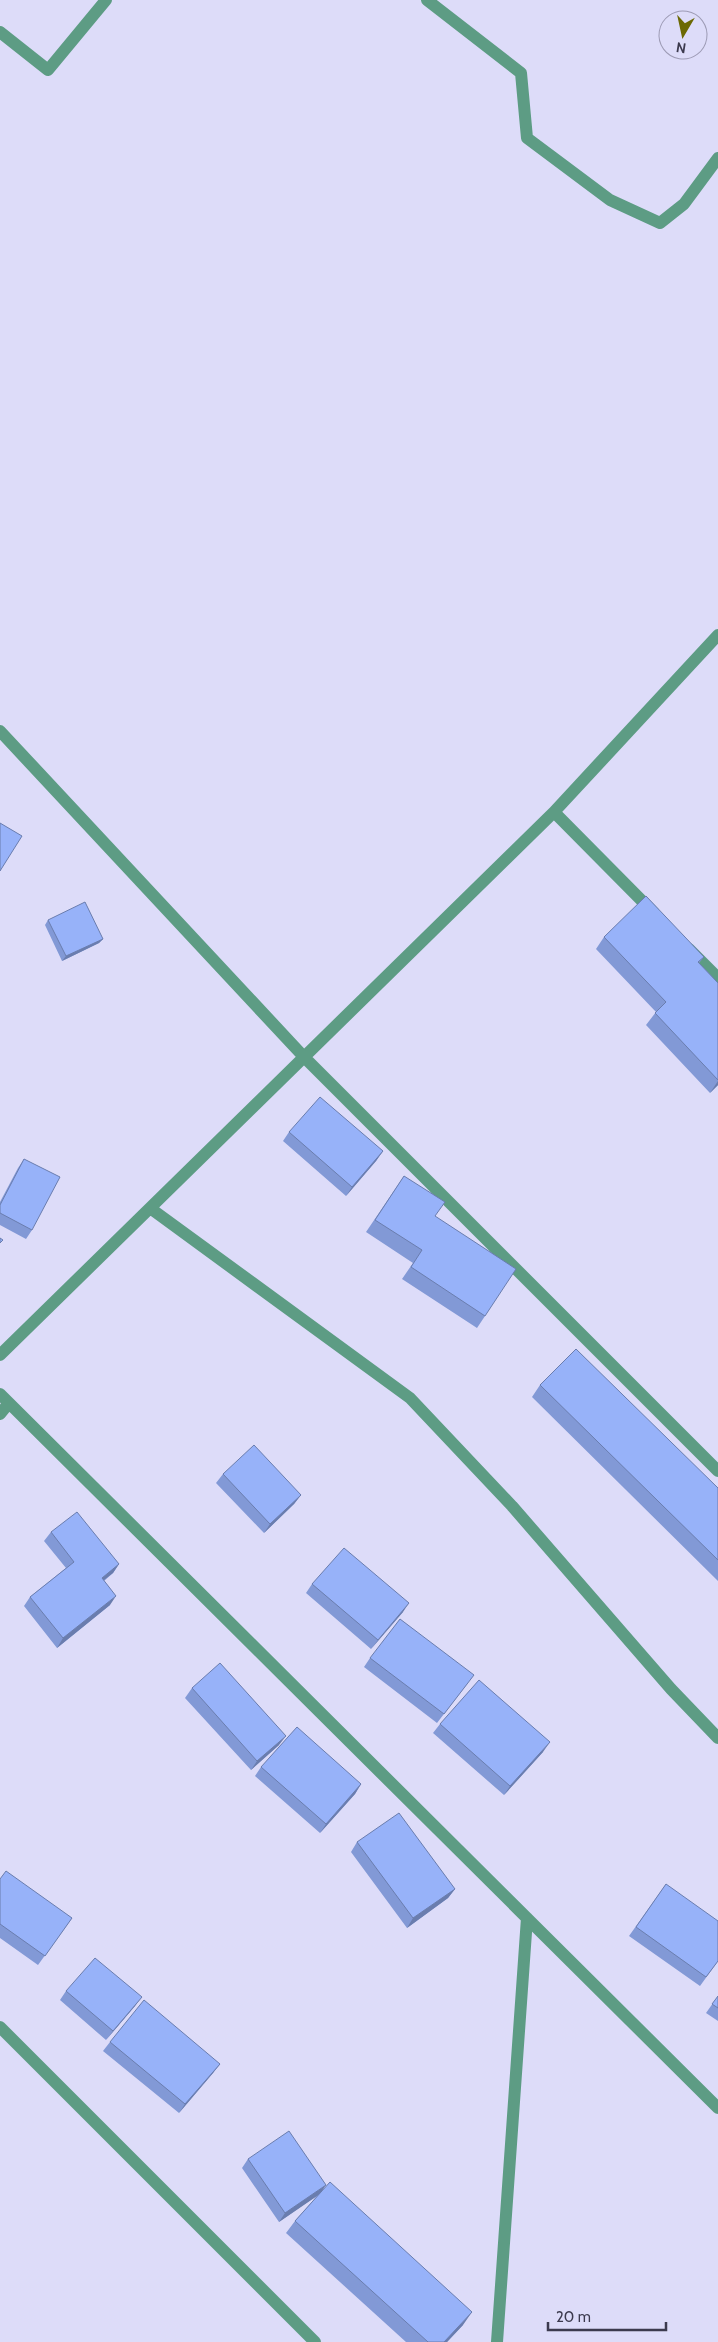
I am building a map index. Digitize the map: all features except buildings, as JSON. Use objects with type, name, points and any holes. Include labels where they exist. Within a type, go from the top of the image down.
[{"type":"street","points":[[0,32],[48,70],[106,0]]},
{"type":"street","points":[[427,0],[521,74],[527,138],[610,200],[660,223],[684,204],[718,158]]},
{"type":"street","points":[[0,1355],[554,812],[718,635]]},
{"type":"street","points":[[0,731],[304,1057],[718,1471]]},
{"type":"street","points":[[554,812],[663,923]]},
{"type":"street","points":[[677,936],[718,978]]},
{"type":"street","points":[[150,1208],[410,1398],[512,1506],[671,1690],[718,1738]]},
{"type":"street","points":[[0,1414],[4,1398]]},
{"type":"street","points":[[4,1398],[718,2108]]},
{"type":"street","points":[[498,2342],[526,1918]]},
{"type":"street","points":[[0,2027],[315,2342]]}]
